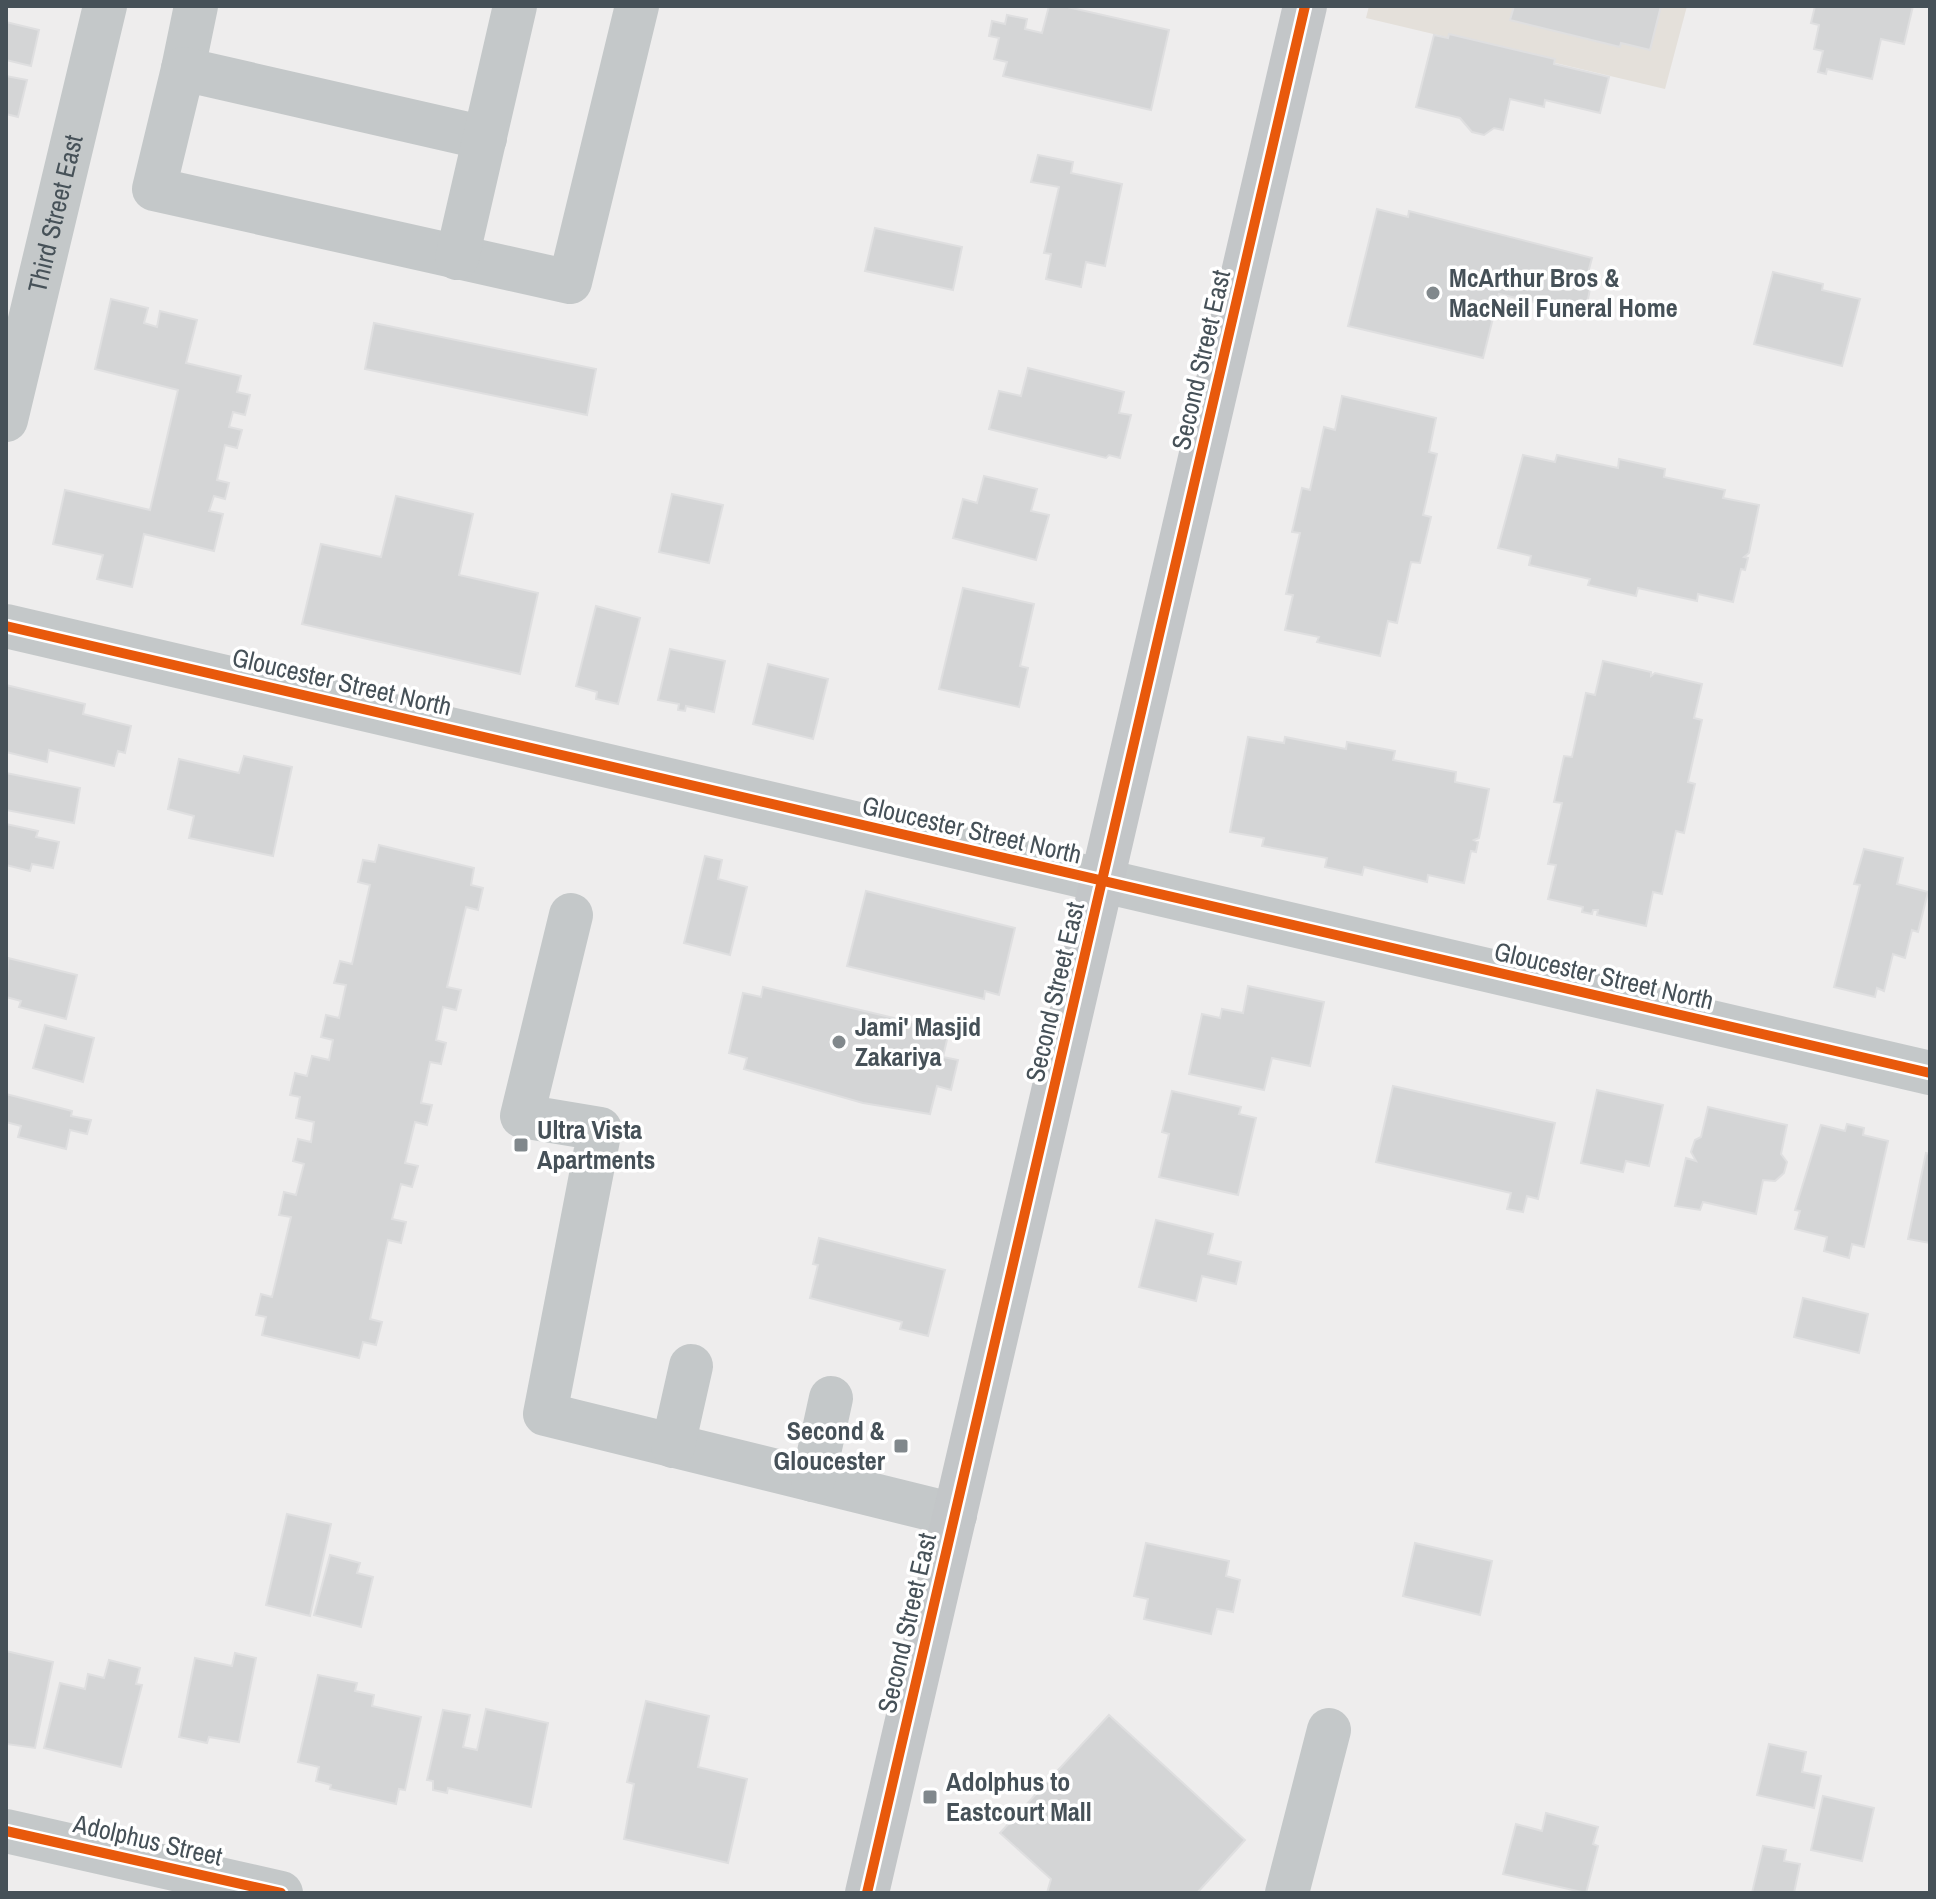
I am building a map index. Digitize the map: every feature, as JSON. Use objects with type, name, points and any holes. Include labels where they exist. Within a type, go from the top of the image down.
[{"type":"main road","name":"Second Street East","points":[[867,1893],[1305,6]]},
{"type":"street","name":"Third Street East","points":[[6,420],[105,6]]},
{"type":"street","points":[[196,6],[154,189],[570,282],[637,6]]},
{"type":"street","points":[[457,258],[485,138],[505,8]]},
{"type":"street","points":[[183,69],[485,138]]},
{"type":"street","name":"Gloucester Street North","points":[[6,626],[1103,884],[1930,1073]]},
{"type":"street","points":[[571,915],[522,1116],[600,1129],[545,1414],[955,1515]]},
{"type":"street","points":[[673,1446],[691,1366]]},
{"type":"street","points":[[813,1480],[831,1398]]},
{"type":"street","points":[[1287,1893],[1329,1730]]},
{"type":"street","name":"Adolphus Street","points":[[6,1831],[281,1893]]},
{"type":"shaded area","points":[[1369,6],[1687,6],[1665,89],[1366,18]]},
{"type":"building","points":[[1049,6],[1063,6],[1169,30],[1151,110],[1003,76],[1007,62],[994,59],[999,38],[989,36],[992,21],[1005,24],[1007,15],[1027,19],[1025,29],[1042,33]]},
{"type":"building","points":[[1514,6],[1661,6],[1650,50],[1621,43],[1620,47],[1510,20]]},
{"type":"building","points":[[1815,6],[1913,6],[1904,44],[1881,39],[1872,79],[1827,69],[1826,74],[1818,72],[1823,51],[1814,49],[1819,25],[1811,23]]},
{"type":"building","points":[[6,22],[39,30],[31,66],[6,60]]},
{"type":"building","points":[[1449,34],[1555,59],[1554,64],[1609,77],[1600,113],[1545,100],[1544,107],[1510,99],[1503,130],[1494,128],[1484,135],[1472,132],[1460,118],[1416,107],[1434,35],[1448,38]]},
{"type":"building","points":[[6,76],[27,80],[18,117],[6,114]]},
{"type":"building","points":[[1038,155],[1073,162],[1071,173],[1122,184],[1105,266],[1086,262],[1081,287],[1046,279],[1051,254],[1044,253],[1059,187],[1031,182]]},
{"type":"building","points":[[1377,209],[1408,217],[1409,211],[1592,258],[1584,288],[1590,289],[1585,314],[1499,294],[1483,358],[1348,326]]},
{"type":"building","points":[[875,228],[962,247],[953,290],[865,271]]},
{"type":"building","points":[[1773,272],[1823,284],[1822,290],[1860,299],[1842,366],[1754,344]]},
{"type":"building","points":[[111,299],[148,308],[144,323],[157,327],[160,311],[197,320],[186,363],[241,376],[237,392],[250,395],[245,415],[233,412],[229,427],[242,430],[237,448],[225,445],[217,480],[229,483],[225,499],[214,496],[209,511],[223,514],[214,551],[144,534],[132,587],[97,579],[103,555],[53,544],[65,490],[150,510],[178,390],[95,369]]},
{"type":"building","points":[[374,323],[596,369],[587,415],[365,369]]},
{"type":"building","points":[[1028,368],[1124,392],[1119,413],[1131,415],[1120,458],[1109,455],[1106,458],[989,429],[999,391],[1021,396]]},
{"type":"building","points":[[1342,396],[1436,418],[1429,452],[1437,454],[1423,515],[1431,517],[1420,563],[1411,562],[1397,623],[1388,621],[1380,656],[1317,642],[1319,637],[1285,630],[1293,595],[1286,594],[1300,533],[1292,532],[1302,488],[1310,490],[1324,427],[1335,430]]},
{"type":"building","points":[[1523,455],[1555,462],[1557,455],[1618,468],[1619,459],[1665,469],[1664,477],[1725,490],[1723,498],[1759,505],[1749,553],[1744,557],[1748,558],[1745,570],[1741,569],[1733,602],[1698,594],[1697,601],[1638,588],[1636,596],[1588,585],[1590,579],[1529,565],[1531,556],[1498,548]]},
{"type":"building","points":[[984,476],[1037,489],[1031,511],[1049,515],[1036,560],[953,538],[963,499],[977,503]]},
{"type":"building","points":[[672,494],[723,505],[709,563],[659,552]]},
{"type":"building","points":[[396,496],[473,514],[459,575],[538,593],[520,674],[302,624],[321,544],[381,557]]},
{"type":"building","points":[[963,588],[1034,604],[1020,666],[1028,668],[1019,707],[939,689]]},
{"type":"building","points":[[596,606],[640,618],[618,704],[596,699],[597,692],[576,686]]},
{"type":"building","points":[[670,649],[725,661],[714,712],[686,706],[685,711],[678,710],[679,704],[658,700]]},
{"type":"building","points":[[1603,661],[1651,672],[1651,676],[1655,673],[1702,684],[1694,718],[1702,720],[1688,782],[1695,784],[1684,833],[1676,831],[1662,894],[1653,892],[1646,926],[1597,915],[1598,910],[1593,910],[1592,914],[1582,912],[1583,907],[1548,899],[1556,865],[1548,864],[1562,803],[1554,802],[1564,756],[1572,757],[1586,693],[1595,695]]},
{"type":"building","points":[[768,664],[828,679],[813,739],[753,724]]},
{"type":"building","points":[[6,685],[85,704],[83,714],[131,726],[125,753],[118,751],[114,766],[49,750],[47,762],[6,752]]},
{"type":"building","points":[[1248,737],[1284,743],[1285,737],[1346,749],[1347,742],[1395,751],[1393,760],[1456,772],[1455,782],[1489,789],[1479,838],[1474,840],[1478,842],[1476,852],[1471,851],[1464,883],[1428,875],[1427,882],[1364,867],[1362,875],[1325,867],[1327,858],[1262,846],[1264,838],[1230,832]]},
{"type":"building","points":[[244,756],[292,767],[273,856],[189,838],[194,816],[168,809],[179,759],[239,773]]},
{"type":"building","points":[[6,773],[80,788],[74,823],[6,810]]},
{"type":"building","points":[[6,824],[38,831],[36,837],[59,842],[53,868],[32,864],[30,871],[6,865]]},
{"type":"building","points":[[379,845],[474,868],[471,885],[483,888],[478,910],[466,907],[447,987],[461,990],[456,1010],[443,1007],[436,1040],[446,1043],[441,1064],[430,1062],[421,1103],[432,1105],[427,1125],[415,1122],[405,1163],[418,1166],[412,1187],[401,1184],[392,1219],[406,1222],[401,1243],[388,1240],[370,1319],[382,1322],[376,1345],[363,1342],[359,1358],[262,1335],[266,1317],[256,1315],[261,1294],[272,1297],[291,1217],[279,1215],[284,1192],[296,1195],[304,1164],[293,1161],[298,1139],[311,1142],[314,1122],[296,1118],[300,1097],[290,1095],[295,1073],[307,1076],[312,1056],[329,1060],[333,1040],[321,1037],[326,1015],[339,1018],[346,985],[334,983],[340,961],[352,964],[370,885],[358,882],[363,860],[375,862]]},
{"type":"building","points":[[1864,849],[1903,858],[1897,884],[1928,892],[1918,932],[1912,930],[1905,958],[1893,954],[1884,991],[1877,988],[1875,997],[1834,987],[1860,885],[1854,884]]},
{"type":"building","points":[[705,856],[722,860],[718,879],[747,887],[730,955],[684,943]]},
{"type":"building","points":[[866,891],[1015,928],[999,995],[985,991],[984,999],[847,966]]},
{"type":"building","points":[[8,958],[77,975],[66,1019],[19,1007],[21,1001],[6,997]]},
{"type":"building","points":[[1248,986],[1324,1002],[1310,1066],[1272,1058],[1264,1090],[1189,1074],[1202,1014],[1220,1018],[1222,1009],[1243,1013]]},
{"type":"building","name":"Jami' Masjid Zakariya","points":[[763,987],[949,1031],[943,1057],[958,1060],[951,1090],[937,1086],[930,1114],[863,1103],[744,1069],[747,1058],[729,1053],[743,993],[761,997]]},
{"type":"building","points":[[45,1025],[94,1038],[83,1082],[33,1068]]},
{"type":"building","points":[[1393,1086],[1555,1123],[1538,1199],[1527,1196],[1523,1212],[1507,1209],[1511,1193],[1376,1162]]},
{"type":"building","points":[[1597,1090],[1663,1105],[1649,1166],[1626,1161],[1623,1172],[1581,1163]]},
{"type":"building","points":[[1172,1091],[1241,1107],[1239,1114],[1256,1118],[1238,1195],[1159,1177],[1169,1134],[1162,1132]]},
{"type":"building","points":[[6,1094],[72,1111],[71,1116],[91,1120],[87,1134],[70,1130],[66,1149],[18,1137],[21,1126],[6,1122]]},
{"type":"building","points":[[1708,1107],[1787,1125],[1781,1154],[1787,1162],[1784,1173],[1775,1181],[1763,1180],[1756,1214],[1703,1202],[1700,1210],[1675,1206],[1686,1158],[1696,1161],[1691,1152],[1695,1140],[1701,1137]]},
{"type":"building","points":[[1847,1124],[1864,1128],[1863,1135],[1888,1141],[1864,1247],[1852,1244],[1849,1258],[1824,1251],[1827,1237],[1795,1229],[1800,1211],[1795,1210],[1821,1125],[1845,1131]]},
{"type":"building","points":[[1926,1153],[1930,1154],[1930,1243],[1908,1239]]},
{"type":"building","points":[[1156,1220],[1213,1234],[1208,1254],[1241,1262],[1236,1284],[1202,1276],[1196,1301],[1139,1287]]},
{"type":"building","points":[[819,1238],[945,1270],[928,1336],[900,1329],[902,1322],[810,1298],[818,1265],[813,1264]]},
{"type":"building","points":[[1803,1298],[1868,1314],[1859,1353],[1794,1337]]},
{"type":"building","points":[[287,1514],[331,1524],[310,1616],[266,1605]]},
{"type":"building","points":[[1146,1543],[1229,1561],[1226,1576],[1240,1580],[1233,1612],[1217,1609],[1211,1634],[1144,1619],[1148,1599],[1134,1596]]},
{"type":"building","points":[[1415,1543],[1492,1561],[1480,1615],[1403,1596]]},
{"type":"building","points":[[330,1555],[360,1563],[357,1573],[373,1577],[361,1627],[314,1615]]},
{"type":"building","points":[[6,1651],[53,1662],[35,1748],[6,1744]]},
{"type":"building","points":[[235,1653],[256,1658],[239,1742],[209,1737],[207,1743],[179,1737],[195,1658],[232,1666]]},
{"type":"building","points":[[109,1660],[140,1668],[136,1684],[142,1685],[121,1767],[44,1748],[60,1683],[85,1689],[88,1674],[104,1678]]},
{"type":"building","points":[[318,1675],[357,1683],[355,1691],[374,1695],[372,1706],[421,1717],[405,1790],[399,1789],[396,1804],[330,1789],[331,1785],[316,1781],[319,1767],[298,1762]]},
{"type":"building","points":[[646,1701],[709,1716],[698,1767],[747,1779],[728,1863],[624,1839],[634,1784],[627,1782]]},
{"type":"building","points":[[486,1709],[548,1723],[531,1807],[448,1788],[447,1793],[433,1790],[433,1781],[427,1780],[443,1710],[470,1715],[463,1747],[477,1750]]},
{"type":"building","points":[[1109,1715],[1245,1840],[1197,1893],[1047,1893],[1051,1879],[1000,1833]]},
{"type":"building","points":[[1769,1744],[1806,1752],[1802,1772],[1821,1776],[1814,1808],[1757,1795]]},
{"type":"building","points":[[1823,1796],[1874,1808],[1862,1861],[1811,1850]]},
{"type":"building","points":[[1546,1813],[1598,1827],[1593,1844],[1598,1846],[1586,1893],[1503,1874],[1516,1824],[1542,1831]]},
{"type":"building","points":[[1763,1846],[1786,1850],[1784,1861],[1800,1864],[1794,1893],[1752,1893]]},
{"type":"cycle path","points":[[867,1893],[1305,6]]},
{"type":"cycle path","points":[[6,626],[1930,1073]]},
{"type":"cycle path","points":[[6,1831],[281,1893]]},
{"type":"place","name":"McArthur Bros & MacNeil Funeral Home","points":[[1433,293]]},
{"type":"place","name":"Jami' Masjid Zakariya","points":[[839,1042]]},
{"type":"place","name":"Ultra Vista Apartments","points":[[521,1145]]},
{"type":"place","name":"Second & Gloucester","points":[[901,1446]]},
{"type":"place","name":"Adolphus to Eastcourt Mall","points":[[930,1797]]}]
